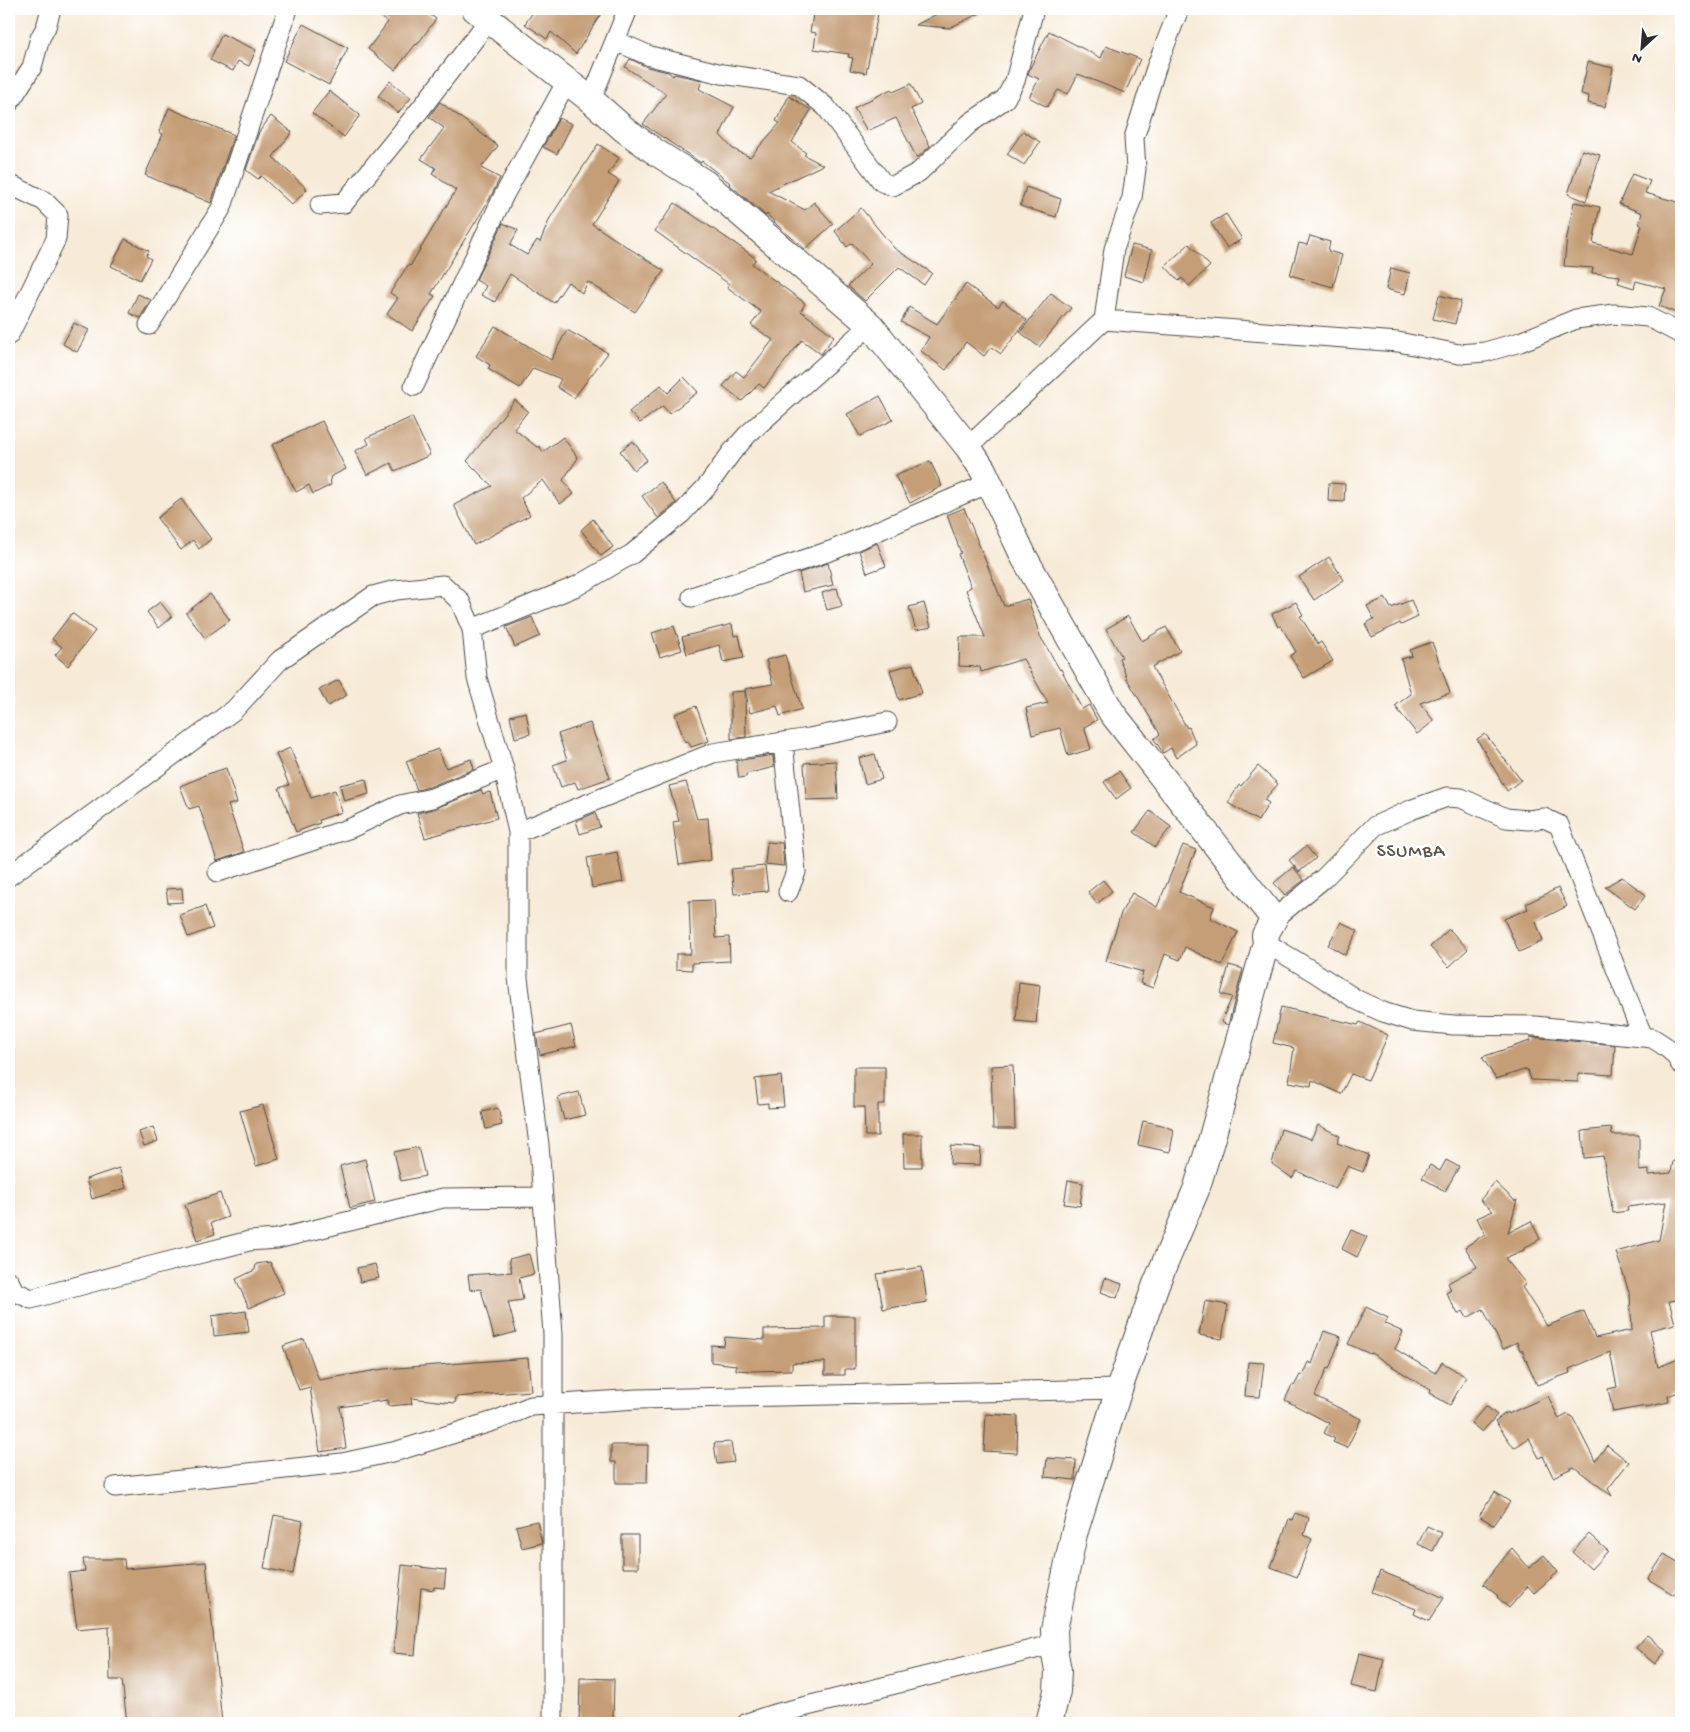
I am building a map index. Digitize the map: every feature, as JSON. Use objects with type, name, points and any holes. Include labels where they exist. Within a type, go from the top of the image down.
[{"type":"street","points":[[9,103],[32,67],[40,38],[52,9]]},
{"type":"street","points":[[149,325],[222,207],[288,9]]},
{"type":"street","points":[[591,100],[628,9]]},
{"type":"street","points":[[616,41],[650,56],[722,74],[799,85],[826,107],[882,182],[893,186],[920,172],[970,123],[1005,99],[1015,82],[1034,9]]},
{"type":"street","points":[[968,446],[1104,320],[1114,250],[1132,198],[1136,169],[1134,138],[1156,68],[1179,9]]},
{"type":"street","points":[[320,205],[344,203],[419,111],[482,14],[591,100],[625,130],[704,183],[870,325],[968,446],[989,483],[1024,557],[1112,713],[1270,931],[1314,972],[1357,1000],[1383,1012],[1412,1021],[1454,1025],[1535,1026],[1652,1038],[1673,1043],[1681,1065]]},
{"type":"street","points":[[414,386],[504,194],[567,81]]},
{"type":"street","points":[[9,184],[44,201],[58,215],[56,239],[9,335]]},
{"type":"street","points":[[1104,320],[1398,342],[1459,354],[1485,352],[1520,342],[1576,319],[1614,314],[1648,317],[1681,334]]},
{"type":"street","points":[[472,629],[576,586],[632,554],[686,509],[708,485],[748,434],[870,325]]},
{"type":"street","points":[[692,597],[833,550],[989,483]]},
{"type":"street","points":[[9,876],[234,710],[280,660],[372,596],[396,590],[443,585],[460,601],[472,629],[477,678],[504,769],[518,832],[518,978],[539,1145],[553,1334],[553,1723]]},
{"type":"street","points":[[518,832],[713,753],[888,722]]},
{"type":"street","points":[[783,742],[796,872],[788,892]]},
{"type":"street","points":[[218,872],[351,828],[400,805],[432,798],[504,769]]},
{"type":"street","points":[[1048,1723],[1057,1692],[1058,1670],[1054,1630],[1074,1534],[1119,1389],[1156,1284],[1196,1190],[1270,931],[1374,826],[1413,809],[1447,797],[1461,798],[1506,818],[1528,820],[1544,818],[1559,825],[1643,1037]]},
{"type":"street","points":[[9,1281],[14,1291],[31,1299],[240,1244],[277,1239],[443,1198],[543,1197]]},
{"type":"street","points":[[115,1487],[342,1463],[397,1451],[497,1420],[530,1406],[637,1399],[1119,1389]]},
{"type":"street","points":[[747,1723],[771,1715],[1055,1644]]},
{"type":"building","points":[[368,9],[422,9],[436,19],[395,70],[368,49],[388,22]]},
{"type":"building","points":[[535,9],[604,9],[576,54],[551,32],[547,39],[525,24]]},
{"type":"building","points":[[814,9],[879,9],[866,73],[850,70],[853,58],[848,57],[849,54],[814,49],[816,33],[810,32]]},
{"type":"building","points":[[946,9],[989,9],[949,28],[916,25]]},
{"type":"building","points":[[303,24],[348,48],[329,85],[284,61]]},
{"type":"building","points":[[1049,31],[1101,58],[1106,46],[1140,59],[1125,93],[1078,74],[1068,94],[1058,90],[1047,107],[1029,97],[1039,79],[1028,74]]},
{"type":"building","points":[[222,34],[256,50],[249,66],[238,61],[233,71],[210,60]]},
{"type":"building","points":[[630,59],[647,67],[668,72],[673,76],[674,74],[702,80],[699,89],[734,107],[720,135],[733,149],[750,157],[780,123],[776,121],[789,96],[811,110],[792,142],[806,153],[804,155],[823,165],[768,191],[805,210],[814,202],[833,224],[805,249],[767,214],[766,216],[730,183],[702,161],[701,163],[643,124],[666,94],[625,67]]},
{"type":"building","points":[[1588,62],[1613,68],[1605,107],[1588,103],[1589,96],[1581,94]]},
{"type":"building","points":[[390,81],[411,98],[398,113],[378,96]]},
{"type":"building","points":[[911,84],[921,104],[911,109],[930,146],[917,158],[896,118],[867,131],[854,108],[891,89],[893,92]]},
{"type":"building","points":[[329,91],[360,115],[344,137],[312,113]]},
{"type":"building","points":[[440,102],[498,146],[481,168],[500,178],[489,200],[431,294],[435,296],[412,331],[387,314],[398,298],[390,293],[408,265],[410,266],[456,190],[432,174],[436,168],[421,159],[444,128],[429,117]]},
{"type":"building","points":[[169,108],[234,135],[211,203],[145,175],[163,134],[159,132]]},
{"type":"building","points":[[271,116],[292,132],[273,157],[307,189],[292,205],[261,176],[258,179],[246,170],[259,132]]},
{"type":"building","points":[[559,118],[572,124],[557,154],[543,147]]},
{"type":"building","points":[[1023,131],[1040,142],[1024,165],[1007,154]]},
{"type":"building","points":[[598,144],[619,158],[608,174],[619,181],[592,224],[664,271],[635,312],[588,282],[582,293],[568,282],[554,303],[510,274],[495,302],[481,295],[486,286],[476,280],[503,223],[518,230],[510,245],[527,255],[537,240],[540,242],[550,218]]},
{"type":"building","points":[[1582,150],[1600,155],[1586,201],[1568,194]]},
{"type":"building","points":[[1632,174],[1650,181],[1645,193],[1681,203],[1681,315],[1659,306],[1666,289],[1636,281],[1634,288],[1618,283],[1620,276],[1592,273],[1593,268],[1564,266],[1567,237],[1574,202],[1600,207],[1593,243],[1633,254],[1642,225],[1639,224],[1642,213],[1619,204]]},
{"type":"building","points":[[1026,187],[1061,199],[1056,217],[1020,206]]},
{"type":"building","points":[[675,203],[746,251],[756,259],[752,264],[805,303],[801,311],[834,336],[821,354],[802,340],[764,388],[759,384],[742,401],[723,386],[736,371],[744,377],[773,340],[751,325],[761,312],[727,287],[729,284],[655,231]]},
{"type":"building","points":[[861,208],[894,248],[932,273],[924,285],[899,267],[865,301],[848,286],[871,264],[852,243],[847,247],[835,231]]},
{"type":"building","points":[[1226,214],[1242,239],[1227,248],[1211,223]]},
{"type":"building","points":[[1310,236],[1330,242],[1328,251],[1342,255],[1333,287],[1290,275],[1299,243],[1307,245]]},
{"type":"building","points":[[125,239],[149,251],[146,256],[151,259],[140,280],[111,266]]},
{"type":"building","points":[[1189,244],[1210,266],[1189,286],[1182,278],[1179,281],[1165,266]]},
{"type":"building","points":[[1132,245],[1152,250],[1144,282],[1124,276]]},
{"type":"building","points":[[1391,268],[1410,273],[1405,294],[1386,289]]},
{"type":"building","points":[[966,284],[998,307],[1003,301],[1027,320],[1001,354],[991,347],[984,356],[966,342],[946,370],[921,351],[929,337],[901,322],[909,307],[937,324]]},
{"type":"building","points":[[1051,293],[1071,308],[1039,347],[1020,332]]},
{"type":"building","points":[[138,294],[151,300],[140,318],[129,313]]},
{"type":"building","points":[[1439,295],[1461,301],[1455,324],[1433,319]]},
{"type":"building","points":[[74,323],[89,330],[77,352],[63,344]]},
{"type":"building","points":[[495,326],[551,360],[567,330],[608,353],[574,398],[557,387],[561,379],[533,368],[520,388],[488,369],[490,365],[476,356]]},
{"type":"building","points":[[684,377],[698,392],[669,414],[663,406],[640,423],[629,412],[661,385],[668,393]]},
{"type":"building","points":[[880,396],[893,420],[860,436],[847,414]]},
{"type":"building","points":[[515,400],[528,411],[514,429],[537,447],[539,446],[543,452],[563,437],[578,458],[563,480],[574,494],[560,504],[543,480],[521,498],[530,515],[474,545],[454,505],[492,486],[467,461]]},
{"type":"building","points":[[412,417],[430,455],[395,471],[391,463],[367,475],[355,451],[369,444],[366,438]]},
{"type":"building","points":[[322,421],[346,469],[330,477],[331,485],[313,494],[309,485],[296,492],[272,445]]},
{"type":"building","points":[[633,441],[647,460],[634,470],[620,451]]},
{"type":"building","points":[[930,461],[942,486],[910,503],[895,476]]},
{"type":"building","points":[[661,482],[676,503],[658,518],[642,496]]},
{"type":"building","points":[[1329,483],[1345,484],[1344,502],[1328,501]]},
{"type":"building","points":[[181,499],[211,539],[199,549],[193,540],[181,550],[157,518]]},
{"type":"building","points":[[964,508],[1004,606],[1028,599],[1040,636],[1061,669],[1082,709],[1089,705],[1097,720],[1084,727],[1091,749],[1068,756],[1060,728],[1032,735],[1026,708],[1048,703],[1023,659],[981,672],[980,667],[959,666],[960,637],[985,637],[966,590],[971,587],[958,554],[961,553],[947,515]]},
{"type":"building","points":[[593,519],[613,547],[601,556],[581,530]]},
{"type":"building","points":[[877,543],[886,566],[867,573],[859,551]]},
{"type":"building","points":[[1329,557],[1344,580],[1314,600],[1299,577]]},
{"type":"building","points":[[828,563],[833,585],[803,592],[799,573]]},
{"type":"building","points":[[837,588],[842,606],[827,610],[822,593]]},
{"type":"building","points":[[210,594],[230,620],[205,638],[186,613]]},
{"type":"building","points":[[1385,598],[1391,608],[1411,600],[1418,617],[1401,625],[1400,623],[1372,637],[1365,624],[1374,619],[1367,606]]},
{"type":"building","points":[[160,602],[172,617],[159,628],[147,612]]},
{"type":"building","points":[[1296,602],[1303,615],[1300,616],[1318,644],[1321,642],[1333,661],[1304,678],[1290,656],[1296,652],[1281,626],[1278,627],[1272,614]]},
{"type":"building","points":[[924,603],[931,627],[916,630],[909,607]]},
{"type":"building","points":[[72,613],[95,631],[68,666],[55,655],[62,647],[52,639]]},
{"type":"building","points":[[1128,616],[1142,641],[1166,627],[1180,651],[1152,667],[1187,728],[1189,727],[1196,744],[1176,758],[1171,748],[1163,753],[1154,739],[1160,734],[1127,679],[1119,658],[1122,657],[1106,629]]},
{"type":"building","points":[[532,617],[540,636],[515,647],[506,627]]},
{"type":"building","points":[[732,624],[734,636],[739,635],[744,658],[723,662],[719,645],[687,654],[682,637]]},
{"type":"building","points":[[674,626],[682,650],[660,657],[652,633]]},
{"type":"building","points":[[1432,642],[1450,693],[1420,703],[1434,721],[1417,734],[1395,706],[1411,694],[1401,659],[1412,656],[1410,650]]},
{"type":"building","points":[[785,655],[802,709],[780,716],[777,706],[750,713],[745,689],[773,684],[766,660]]},
{"type":"building","points":[[913,664],[922,693],[899,700],[890,670]]},
{"type":"building","points":[[339,680],[347,695],[328,706],[319,690]]},
{"type":"building","points":[[745,691],[746,737],[731,739],[731,692]]},
{"type":"building","points":[[696,706],[709,741],[691,747],[688,741],[685,742],[675,714]]},
{"type":"building","points":[[526,712],[530,734],[515,738],[510,716]]},
{"type":"building","points":[[590,723],[610,778],[578,789],[575,782],[561,787],[553,765],[567,760],[558,734]]},
{"type":"building","points":[[1485,734],[1521,780],[1507,791],[1477,739]]},
{"type":"building","points":[[290,748],[311,798],[335,790],[342,812],[319,820],[320,823],[296,832],[279,788],[289,785],[276,754]]},
{"type":"building","points":[[438,749],[446,768],[471,759],[474,769],[417,790],[406,761]]},
{"type":"building","points":[[875,754],[882,779],[865,784],[859,758]]},
{"type":"building","points":[[773,755],[774,767],[746,774],[746,777],[739,778],[736,761]]},
{"type":"building","points":[[836,761],[838,799],[806,800],[804,763]]},
{"type":"building","points":[[1258,766],[1278,784],[1264,800],[1269,803],[1258,821],[1228,803],[1239,785],[1241,786]]},
{"type":"building","points":[[226,768],[237,803],[228,805],[244,852],[217,861],[199,806],[189,809],[180,786]]},
{"type":"building","points":[[1119,771],[1131,788],[1116,799],[1104,782]]},
{"type":"building","points":[[366,779],[369,794],[344,801],[340,785]]},
{"type":"building","points":[[686,782],[697,819],[708,818],[711,860],[679,865],[673,822],[679,821],[669,786]]},
{"type":"building","points":[[481,790],[483,794],[490,792],[497,818],[425,838],[417,813],[436,808]]},
{"type":"building","points":[[1150,811],[1171,827],[1155,847],[1134,832]]},
{"type":"building","points":[[595,813],[600,827],[580,834],[576,821]]},
{"type":"building","points":[[767,842],[782,843],[784,866],[765,864]]},
{"type":"building","points":[[1183,845],[1196,850],[1179,892],[1214,907],[1210,918],[1238,932],[1222,965],[1185,947],[1180,960],[1165,954],[1153,988],[1140,983],[1143,972],[1106,961],[1121,913],[1132,893],[1157,907]]},
{"type":"building","points":[[1306,846],[1316,858],[1299,872],[1289,860]]},
{"type":"building","points":[[617,852],[623,882],[592,888],[587,858]]},
{"type":"building","points":[[765,866],[768,891],[734,894],[731,869]]},
{"type":"building","points":[[1293,867],[1304,880],[1285,895],[1274,883]]},
{"type":"building","points":[[1622,877],[1646,895],[1635,909],[1605,887]]},
{"type":"building","points":[[1103,880],[1112,891],[1097,904],[1088,892]]},
{"type":"building","points":[[182,888],[183,902],[168,903],[166,889]]},
{"type":"building","points":[[1558,888],[1567,906],[1536,922],[1543,941],[1519,952],[1504,919],[1528,909],[1526,904]]},
{"type":"building","points":[[714,900],[716,938],[729,937],[730,961],[692,963],[692,970],[676,969],[676,954],[691,954],[689,901]]},
{"type":"building","points":[[205,906],[213,928],[188,937],[180,915]]},
{"type":"building","points":[[1341,922],[1358,931],[1345,955],[1328,945]]},
{"type":"building","points":[[1449,929],[1468,949],[1449,967],[1430,947]]},
{"type":"building","points":[[1229,965],[1243,969],[1228,1025],[1221,1022],[1232,997],[1221,994]]},
{"type":"building","points":[[1019,982],[1040,985],[1036,1023],[1016,1021]]},
{"type":"building","points":[[1281,1007],[1358,1025],[1360,1022],[1388,1035],[1368,1080],[1351,1074],[1341,1094],[1312,1080],[1311,1086],[1289,1082],[1294,1048],[1273,1043]]},
{"type":"building","points":[[571,1025],[576,1046],[540,1055],[536,1034]]},
{"type":"building","points":[[1530,1037],[1615,1045],[1613,1075],[1578,1073],[1578,1082],[1531,1080],[1527,1069],[1496,1079],[1482,1057],[1530,1041]]},
{"type":"building","points":[[1013,1065],[1015,1129],[993,1129],[991,1066]]},
{"type":"building","points":[[854,1067],[885,1067],[885,1104],[878,1104],[878,1136],[865,1136],[864,1107],[854,1107]]},
{"type":"building","points":[[781,1076],[784,1107],[768,1108],[768,1103],[758,1104],[755,1079]]},
{"type":"building","points":[[579,1092],[585,1115],[564,1120],[558,1097]]},
{"type":"building","points":[[263,1105],[279,1159],[256,1166],[240,1111]]},
{"type":"building","points":[[498,1108],[502,1125],[486,1129],[482,1112]]},
{"type":"building","points":[[1143,1121],[1174,1130],[1170,1152],[1138,1145]]},
{"type":"building","points":[[1318,1125],[1340,1136],[1337,1143],[1369,1155],[1363,1172],[1347,1166],[1335,1189],[1297,1171],[1292,1178],[1272,1164],[1281,1129],[1311,1139]]},
{"type":"building","points":[[153,1127],[158,1141],[144,1146],[139,1132]]},
{"type":"building","points":[[1611,1128],[1612,1135],[1639,1135],[1639,1171],[1649,1170],[1649,1175],[1671,1173],[1673,1161],[1681,1162],[1681,1300],[1669,1301],[1675,1324],[1650,1330],[1658,1367],[1681,1358],[1681,1391],[1668,1396],[1669,1402],[1613,1412],[1608,1389],[1617,1387],[1610,1352],[1569,1369],[1570,1373],[1537,1385],[1517,1342],[1503,1349],[1483,1309],[1467,1318],[1463,1311],[1458,1314],[1446,1293],[1451,1290],[1448,1283],[1477,1267],[1465,1247],[1485,1234],[1477,1218],[1493,1211],[1480,1200],[1495,1182],[1515,1201],[1517,1200],[1508,1233],[1531,1221],[1540,1239],[1524,1248],[1524,1250],[1505,1258],[1526,1284],[1522,1287],[1547,1326],[1584,1311],[1595,1338],[1632,1330],[1630,1295],[1616,1252],[1659,1240],[1666,1202],[1627,1207],[1628,1211],[1613,1213],[1603,1156],[1584,1158],[1582,1131]]},
{"type":"building","points":[[903,1134],[922,1134],[922,1167],[904,1167]]},
{"type":"building","points":[[951,1146],[981,1148],[980,1165],[950,1164]]},
{"type":"building","points":[[418,1147],[425,1176],[401,1181],[394,1152]]},
{"type":"building","points":[[365,1159],[375,1202],[350,1208],[340,1166]]},
{"type":"building","points":[[1446,1160],[1459,1167],[1445,1191],[1422,1178],[1430,1165],[1440,1171]]},
{"type":"building","points":[[119,1168],[126,1188],[92,1199],[86,1179]]},
{"type":"building","points":[[1068,1180],[1083,1183],[1080,1206],[1064,1204]]},
{"type":"building","points":[[220,1193],[228,1217],[211,1223],[215,1234],[197,1240],[185,1205]]},
{"type":"building","points":[[1351,1230],[1367,1237],[1357,1257],[1342,1249]]},
{"type":"building","points":[[529,1254],[534,1274],[519,1278],[523,1300],[508,1302],[516,1332],[494,1338],[481,1289],[470,1290],[468,1275],[512,1272],[509,1259]]},
{"type":"building","points":[[270,1262],[284,1293],[249,1308],[236,1279],[255,1270],[256,1264]]},
{"type":"building","points":[[375,1264],[379,1278],[360,1282],[357,1268]]},
{"type":"building","points":[[922,1267],[927,1302],[883,1309],[877,1274]]},
{"type":"building","points":[[1105,1278],[1122,1284],[1117,1298],[1101,1292]]},
{"type":"building","points":[[1205,1301],[1228,1305],[1222,1339],[1199,1335]]},
{"type":"building","points":[[1366,1307],[1388,1318],[1385,1324],[1403,1332],[1395,1349],[1435,1373],[1442,1362],[1466,1377],[1450,1405],[1429,1393],[1430,1390],[1371,1353],[1348,1344]]},
{"type":"building","points":[[246,1311],[249,1332],[214,1336],[212,1316]]},
{"type":"building","points":[[825,1316],[855,1316],[855,1369],[845,1369],[845,1375],[825,1375],[825,1362],[792,1363],[792,1370],[751,1371],[736,1370],[736,1365],[711,1362],[711,1345],[724,1346],[725,1337],[764,1340],[764,1329],[825,1328]]},
{"type":"building","points":[[1324,1331],[1341,1337],[1329,1369],[1327,1368],[1315,1396],[1361,1419],[1347,1448],[1333,1442],[1335,1439],[1324,1433],[1329,1423],[1285,1400],[1292,1385],[1294,1386],[1300,1375],[1302,1376],[1308,1362],[1312,1364]]},
{"type":"building","points":[[304,1339],[319,1380],[384,1369],[528,1358],[531,1391],[456,1397],[455,1403],[411,1398],[412,1404],[388,1406],[387,1400],[340,1407],[346,1448],[320,1452],[310,1387],[299,1390],[283,1346]]},
{"type":"building","points":[[1248,1362],[1264,1363],[1260,1397],[1245,1396]]},
{"type":"building","points":[[1548,1396],[1559,1419],[1568,1414],[1573,1418],[1595,1461],[1607,1445],[1629,1462],[1608,1489],[1612,1496],[1574,1467],[1553,1477],[1543,1456],[1539,1458],[1529,1438],[1514,1448],[1495,1421],[1507,1412],[1508,1414]]},
{"type":"building","points":[[1486,1406],[1497,1415],[1482,1432],[1471,1423]]},
{"type":"building","points":[[986,1414],[1018,1416],[1017,1453],[984,1451]]},
{"type":"building","points":[[731,1442],[734,1462],[717,1464],[714,1443]]},
{"type":"building","points":[[611,1445],[648,1445],[647,1483],[616,1483],[616,1462],[611,1462]]},
{"type":"building","points":[[1047,1458],[1076,1460],[1075,1480],[1045,1477]]},
{"type":"building","points":[[1495,1492],[1510,1502],[1494,1525],[1479,1516]]},
{"type":"building","points":[[1295,1513],[1309,1518],[1304,1535],[1312,1539],[1297,1577],[1271,1567],[1289,1519],[1292,1520]]},
{"type":"building","points":[[274,1515],[303,1521],[293,1574],[264,1568]]},
{"type":"building","points":[[537,1521],[542,1543],[522,1548],[516,1526]]},
{"type":"building","points":[[1427,1526],[1442,1533],[1433,1551],[1418,1544]]},
{"type":"building","points":[[1589,1534],[1608,1551],[1591,1569],[1572,1552]]},
{"type":"building","points":[[622,1535],[638,1535],[638,1568],[622,1568]]},
{"type":"building","points":[[1512,1548],[1529,1568],[1544,1555],[1558,1572],[1534,1593],[1528,1586],[1509,1608],[1483,1584]]},
{"type":"building","points":[[1664,1554],[1681,1564],[1681,1583],[1674,1595],[1648,1579]]},
{"type":"building","points":[[83,1559],[124,1559],[125,1569],[206,1562],[222,1723],[127,1723],[122,1680],[110,1680],[109,1626],[77,1629],[69,1573],[85,1571]]},
{"type":"building","points":[[402,1565],[446,1570],[444,1588],[434,1587],[434,1590],[421,1588],[415,1655],[393,1653]]},
{"type":"building","points":[[1380,1571],[1444,1598],[1429,1621],[1414,1614],[1416,1609],[1372,1592]]},
{"type":"building","points":[[1647,1635],[1666,1651],[1655,1664],[1636,1648]]},
{"type":"building","points":[[1359,1653],[1384,1659],[1377,1692],[1351,1686]]},
{"type":"building","points":[[580,1678],[614,1679],[613,1723],[579,1723]]},
{"type":"district","name":"SSUMBA","points":[[1411,852]]}]
